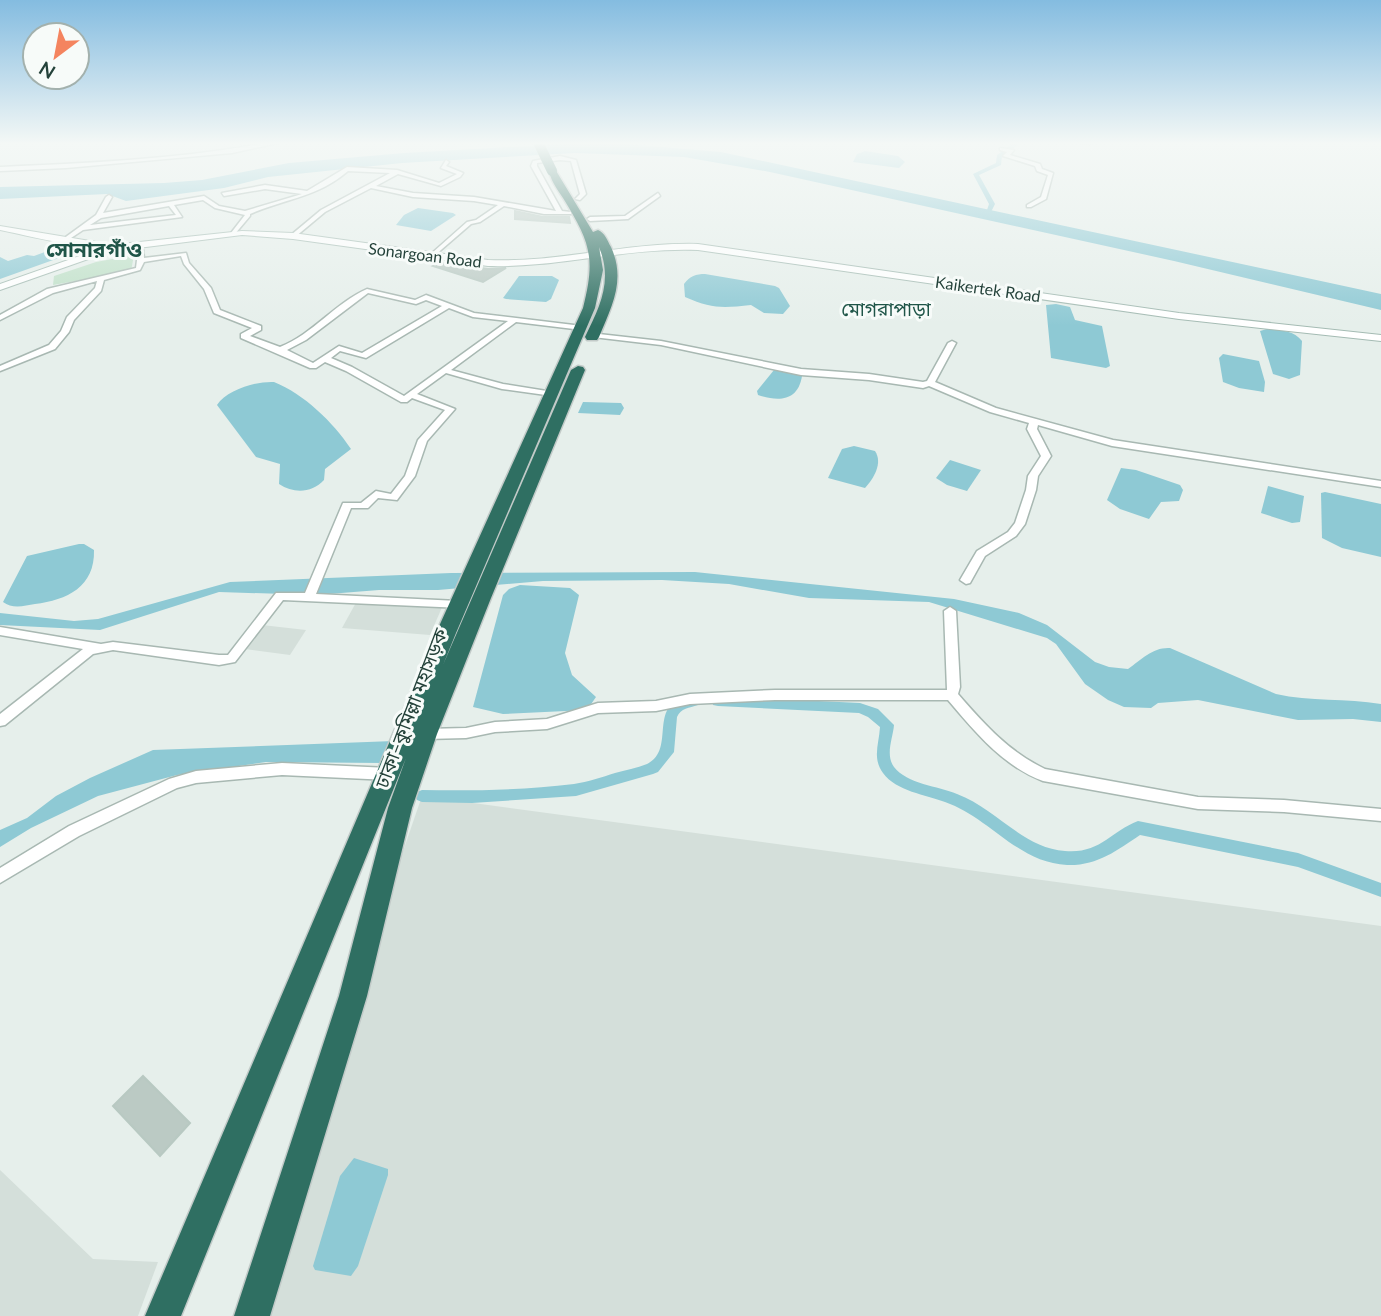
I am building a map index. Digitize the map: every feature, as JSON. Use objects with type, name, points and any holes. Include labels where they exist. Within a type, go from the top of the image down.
[{"type":"highway","points":[[552,390],[555,370],[588,290],[597,255],[564,213],[563,203]]},
{"type":"highway","name":"ঢাকা–কুমিল্লা মহাসড়ক","points":[[163,1316],[446,633],[486,564],[593,335],[612,286],[614,269],[597,255],[569,203]]},
{"type":"highway","name":"ঢাকা–কুমিল্লা মহাসড়ক","points":[[486,564],[552,390],[589,307],[597,270],[597,255],[590,219],[581,203]]},
{"type":"highway","name":"ঢাকা–কুমিল্লা মহাসড়ক","points":[[252,1316],[352,996],[400,808],[426,734],[467,599]]},
{"type":"main road","name":"Sonargoan Road","points":[[0,228],[81,243],[130,246]]},
{"type":"main road","name":"Sonargoan Road","points":[[0,287],[74,261],[130,246],[234,233],[293,236],[488,263],[514,264],[597,255]]},
{"type":"main road","points":[[74,261],[81,243]]},
{"type":"main road","name":"Kaikertek Road","points":[[597,255],[669,246],[698,247],[1178,317],[1381,338]]},
{"type":"street","points":[[66,239],[99,216],[106,203]]},
{"type":"street","points":[[99,216],[178,203]]},
{"type":"street","points":[[212,203],[246,213],[276,203]]},
{"type":"street","points":[[293,236],[323,211],[337,203]]},
{"type":"street","points":[[495,203],[564,213]]},
{"type":"street","points":[[558,203],[564,213]]},
{"type":"street","points":[[590,219],[626,218],[646,203]]},
{"type":"street","points":[[1029,206],[1034,203]]},
{"type":"street","points":[[84,228],[180,216],[171,205]]},
{"type":"street","points":[[434,254],[469,223],[478,221],[502,205]]},
{"type":"street","points":[[234,233],[248,215],[246,213]]},
{"type":"street","points":[[0,318],[50,291],[138,269],[140,248],[130,246]]},
{"type":"street","points":[[140,261],[184,254],[186,263],[207,288],[217,311],[258,328],[244,336],[313,366],[339,348],[363,356],[447,306]]},
{"type":"street","points":[[0,369],[52,346],[65,332],[70,319],[98,289],[101,279]]},
{"type":"street","points":[[279,350],[315,331],[335,312],[367,291],[416,302],[426,297],[473,315],[574,327]]},
{"type":"street","points":[[325,359],[349,369],[404,400],[414,396],[513,321]]},
{"type":"street","points":[[593,335],[661,343],[801,372],[869,377],[923,385],[930,383],[993,410],[1112,443],[1381,484]]},
{"type":"street","points":[[930,383],[952,343]]},
{"type":"street","points":[[447,371],[502,386],[552,390]]},
{"type":"street","points":[[309,598],[347,505],[364,506],[376,494],[393,498],[410,476],[423,440],[451,409],[414,396]]},
{"type":"street","points":[[966,580],[981,554],[1012,534],[1020,524],[1033,476],[1046,456],[1032,429],[1034,422]]},
{"type":"street","points":[[0,721],[90,650],[113,646],[219,660],[231,659],[277,597],[467,599]]},
{"type":"street","points":[[950,611],[954,687],[951,695]]},
{"type":"street","points":[[0,631],[98,648]]},
{"type":"street","points":[[426,734],[466,733],[495,727],[547,724],[598,708],[656,706],[690,699],[775,695],[951,695],[993,744],[1022,766],[1043,775],[1198,803],[1284,806],[1381,815]]},
{"type":"street","points":[[0,876],[74,831],[174,783],[196,778],[282,769],[389,774]]},
{"type":"shaded area","points":[[358,599],[443,605],[430,635],[342,628]]},
{"type":"shaded area","points":[[262,625],[306,630],[290,655],[245,649]]},
{"type":"shaded area","points":[[422,796],[1381,926],[1381,1316],[243,1316]]},
{"type":"shaded area","points":[[0,1170],[93,1259],[158,1262],[138,1316],[0,1316]]},
{"type":"green space","points":[[134,255],[131,271],[53,285],[54,276],[96,262]]},
{"type":"water","points":[[913,203],[960,203],[1381,294],[1381,310]]},
{"type":"water","points":[[418,208],[456,215],[431,231],[396,225],[404,215]]},
{"type":"water","points":[[61,246],[64,248],[55,253],[70,254],[0,279],[0,257],[8,261],[27,255],[34,256]]},
{"type":"water","points":[[705,274],[775,286],[790,306],[783,314],[764,313],[751,305],[718,307],[685,297],[686,281],[693,276]]},
{"type":"water","points":[[519,276],[552,276],[559,280],[551,299],[546,302],[503,298]]},
{"type":"water","points":[[1046,305],[1070,307],[1075,320],[1102,326],[1110,366],[1106,368],[1051,358]]},
{"type":"water","points":[[1267,329],[1291,333],[1302,341],[1300,375],[1289,379],[1273,374],[1260,331]]},
{"type":"water","points":[[1223,354],[1259,361],[1265,382],[1264,392],[1223,382],[1219,358]]},
{"type":"water","points":[[774,370],[802,376],[792,395],[780,399],[758,395],[757,391]]},
{"type":"water","points":[[274,382],[317,410],[351,449],[325,469],[324,480],[314,488],[297,491],[279,484],[280,464],[256,457],[217,405],[228,395],[243,388]]},
{"type":"water","points":[[583,402],[621,403],[624,408],[620,415],[578,413]]},
{"type":"water","points":[[854,446],[875,451],[877,456],[876,470],[865,488],[828,478],[842,449]]},
{"type":"water","points":[[950,460],[981,470],[967,491],[947,485],[936,478]]},
{"type":"water","points":[[1121,468],[1136,470],[1180,485],[1183,490],[1179,501],[1161,502],[1149,519],[1120,509],[1107,500]]},
{"type":"water","points":[[1268,486],[1304,496],[1300,522],[1292,523],[1261,513]]},
{"type":"water","points":[[1321,493],[1381,504],[1381,557],[1342,548],[1322,538]]},
{"type":"water","points":[[79,544],[94,550],[90,573],[77,589],[58,599],[27,606],[14,606],[3,602],[27,556]]},
{"type":"water","points":[[695,572],[954,599],[1019,613],[1047,625],[1095,662],[1109,667],[1128,669],[1153,652],[1170,648],[1276,694],[1381,704],[1381,722],[1353,719],[1298,720],[1198,700],[1158,703],[1151,708],[1124,707],[1085,684],[1056,644],[1047,638],[929,602],[809,598],[729,584],[662,580],[543,581],[438,590],[379,590],[316,595],[219,592],[100,630],[0,625],[0,613],[74,621],[98,619],[230,582],[451,573]]},
{"type":"water","points":[[520,585],[570,588],[579,595],[565,653],[572,675],[596,697],[587,710],[503,714],[473,707],[503,595],[509,589]]},
{"type":"water","points":[[394,741],[383,763],[266,762],[177,775],[98,796],[31,828],[0,847],[0,830],[27,818],[56,796],[90,778],[153,750]]},
{"type":"water","points":[[354,1158],[388,1169],[358,1266],[351,1276],[315,1270],[313,1266],[340,1176]]},
{"type":"building","points":[[515,211],[543,217],[569,217],[570,223],[515,219]]},
{"type":"building","points":[[440,262],[488,269],[506,268],[483,282],[433,266]]},
{"type":"building","points":[[143,1076],[190,1123],[160,1156],[113,1106]]},
{"type":"waterway","points":[[987,215],[992,203]]},
{"type":"waterway","points":[[422,796],[472,797],[576,790],[653,768],[667,752],[670,717],[674,709],[684,702],[693,701]]},
{"type":"waterway","points":[[718,701],[860,708],[873,713],[887,725],[883,759],[895,777],[963,803],[1018,841],[1048,855],[1064,858],[1090,857],[1105,851],[1138,828],[1298,860],[1381,890]]},
{"type":"district","name":"সোনারগাঁও","points":[[94,250]]},
{"type":"district","name":"মোগরাপাড়া","points":[[886,309]]}]
